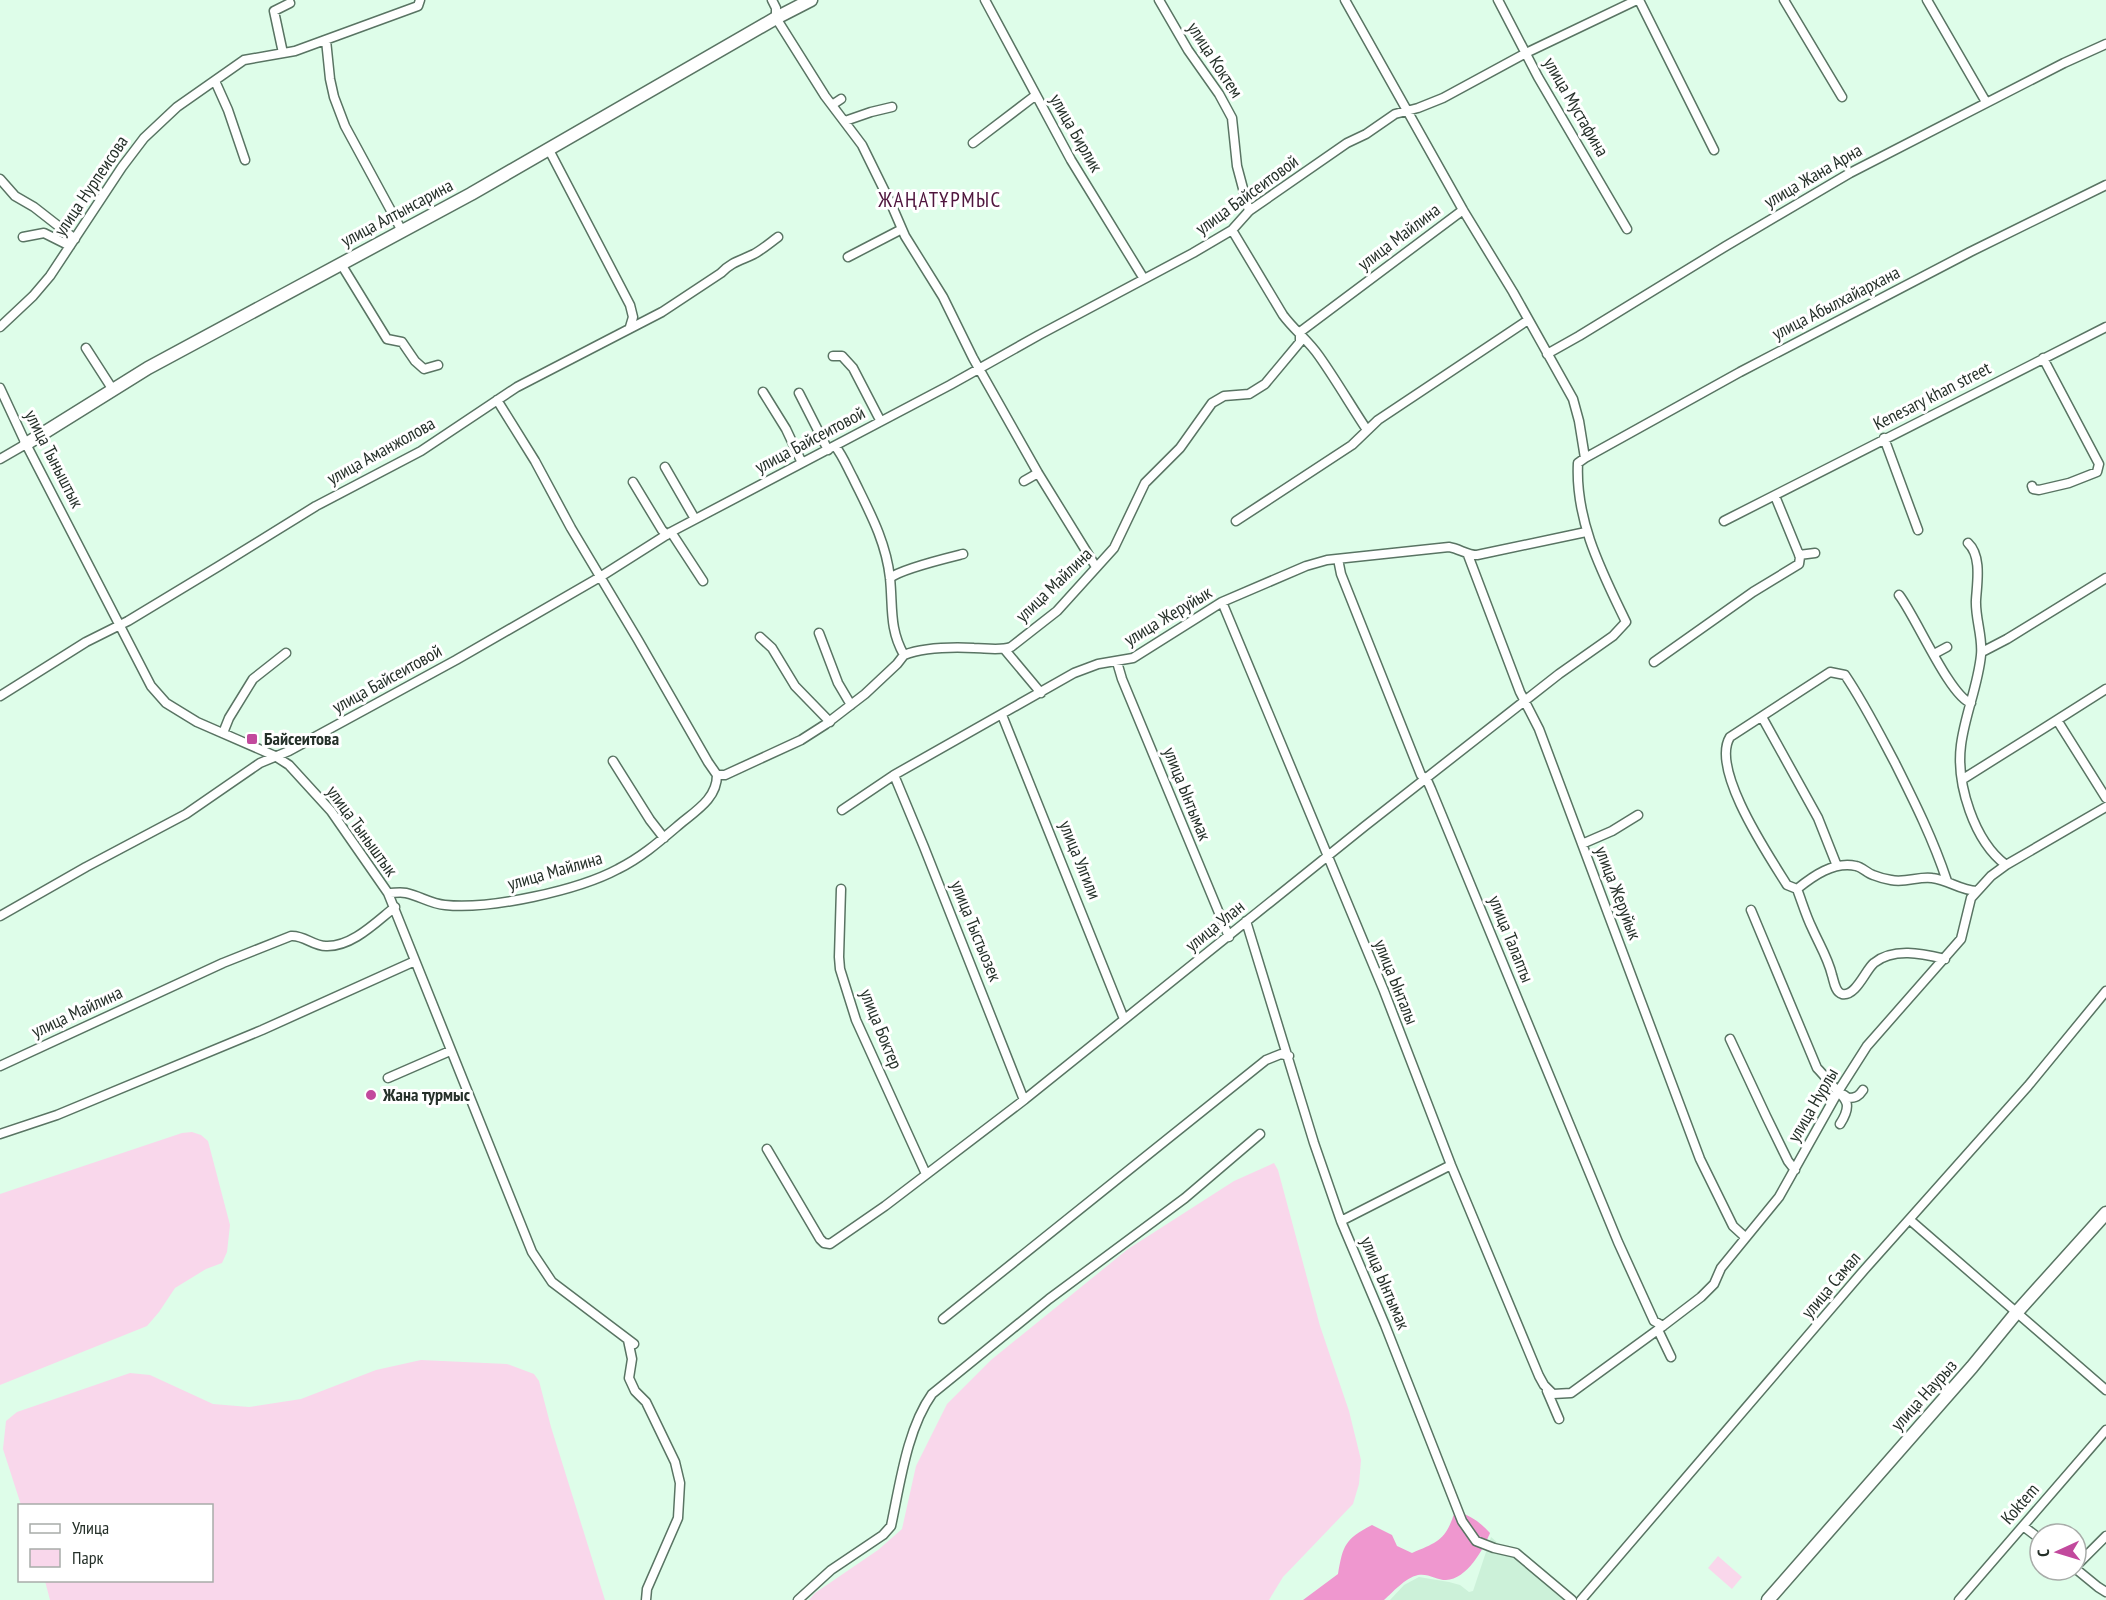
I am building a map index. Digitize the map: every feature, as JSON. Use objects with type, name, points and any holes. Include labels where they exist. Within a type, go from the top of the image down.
[{"type":"street","name":"улица Нурпеисова","points":[[0,327],[50,276],[107,188],[144,138],[177,107],[244,60],[295,51],[418,6],[420,0]]},
{"type":"street","points":[[772,0],[776,8],[776,18],[813,79],[862,144],[902,230],[934,281],[973,358],[1038,473],[1096,567]]},
{"type":"street","name":"улица Алтынсарина","points":[[0,459],[207,335],[402,231],[811,0]]},
{"type":"street","name":"улица Бирлик","points":[[985,0],[1071,159],[1144,279]]},
{"type":"street","name":"улица Коктем","points":[[1159,0],[1232,118],[1237,166],[1249,211]]},
{"type":"street","name":"улица Майлина","points":[[1345,0],[1573,399],[1585,458],[1578,463],[1577,476],[1586,531],[1626,622]]},
{"type":"street","name":"улица Мустафина","points":[[1498,0],[1538,78],[1627,229]]},
{"type":"street","points":[[1638,0],[1714,150]]},
{"type":"street","name":"улица Байсеитовой","points":[[0,916],[186,814],[254,767],[327,731],[456,660],[600,577],[669,533],[832,448],[1232,230],[1249,211],[1347,143],[1366,134],[1395,114],[1443,98],[1526,53],[1638,0]]},
{"type":"street","points":[[1784,0],[1842,97]]},
{"type":"street","points":[[1927,0],[1986,102]]},
{"type":"street","points":[[283,53],[274,11],[290,3]]},
{"type":"street","points":[[326,40],[332,88],[345,126],[402,231]]},
{"type":"street","name":"улица Жана Арна","points":[[1547,354],[1850,173],[1986,102],[2106,44]]},
{"type":"street","points":[[215,81],[228,110],[245,160]]},
{"type":"street","points":[[973,143],[1036,95]]},
{"type":"street","points":[[832,105],[841,99]]},
{"type":"street","points":[[845,121],[892,106]]},
{"type":"street","points":[[549,148],[630,305],[633,317],[630,327]]},
{"type":"street","points":[[0,179],[15,196],[34,207],[72,242]]},
{"type":"street","name":"улица Абылхайархана","points":[[1585,458],[1740,372],[1970,252],[2106,185]]},
{"type":"street","name":"улица Майлина","points":[[1005,650],[1057,611],[1114,548],[1145,483],[1180,448],[1212,403],[1224,396],[1249,394],[1265,384],[1300,342],[1300,332],[1463,210]]},
{"type":"street","points":[[848,257],[873,242],[902,230]]},
{"type":"street","points":[[1232,230],[1283,315],[1319,356],[1367,430]]},
{"type":"street","points":[[23,237],[44,233],[72,242]]},
{"type":"street","name":"улица Аманжолова","points":[[0,696],[316,506],[421,451],[517,387],[662,312],[712,280],[728,266],[753,254],[778,237]]},
{"type":"street","points":[[341,264],[387,339],[406,345],[415,361],[424,369],[438,365]]},
{"type":"street","points":[[1236,521],[1352,445],[1378,420],[1528,320]]},
{"type":"street","name":"Kenesary khan street","points":[[1724,521],[2106,327]]},
{"type":"street","points":[[86,348],[113,390]]},
{"type":"street","points":[[834,356],[842,357],[853,368],[880,420]]},
{"type":"street","points":[[2032,486],[2033,489],[2039,490],[2079,480],[2097,472],[2099,464],[2043,358]]},
{"type":"street","name":"улица Тыныштык","points":[[0,388],[26,444],[151,686],[166,703],[197,722],[275,756],[289,765],[331,811],[388,893],[532,1252],[552,1282],[631,1342],[632,1359],[629,1378],[635,1390],[646,1402],[675,1462],[680,1483],[678,1518],[647,1589],[646,1600]]},
{"type":"street","points":[[763,392],[786,429],[802,463]]},
{"type":"street","points":[[800,393],[832,448],[844,458],[870,509],[890,578],[894,632],[904,655]]},
{"type":"street","points":[[497,400],[535,461],[600,577],[717,775],[725,775],[793,744],[830,722],[897,664],[904,655],[926,650],[970,648],[1005,650],[1041,693]]},
{"type":"street","points":[[1884,438],[1917,530]]},
{"type":"street","points":[[665,467],[695,519]]},
{"type":"street","points":[[1024,481],[1038,473]]},
{"type":"street","points":[[633,482],[662,530],[669,533],[703,581]]},
{"type":"street","points":[[1654,662],[1736,603],[1799,564],[1801,561],[1799,555],[1775,496]]},
{"type":"street","name":"улица Жеруйык","points":[[1468,555],[1586,531]]},
{"type":"street","points":[[1968,543],[1974,548],[1976,558],[1978,587],[1976,602],[1982,652],[1977,685],[1961,746],[1963,778],[1975,824],[1988,848],[2006,865]]},
{"type":"street","name":"улица Жеруйык","points":[[842,810],[894,775],[1074,673],[1098,664],[1133,658],[1222,602],[1295,570],[1327,560],[1449,547],[1460,549],[1468,555],[1520,692],[1539,729],[1700,1160],[1733,1226],[1745,1238]]},
{"type":"street","points":[[1799,555],[1815,553]]},
{"type":"street","points":[[890,578],[901,572],[963,554]]},
{"type":"street","name":"улица Талапты","points":[[1338,560],[1341,574],[1421,775],[1427,780],[1618,1242],[1654,1321],[1660,1328],[1671,1357]]},
{"type":"street","points":[[1982,652],[2026,628],[2106,578]]},
{"type":"street","points":[[1899,595],[1960,694],[1966,702],[1971,703]]},
{"type":"street","name":"улица Ынталы","points":[[1222,602],[1384,991],[1451,1165],[1544,1385]]},
{"type":"street","name":"улица Улан","points":[[767,1149],[820,1239],[830,1244],[885,1206],[1024,1100],[1246,921],[1526,701],[1613,636],[1626,622]]},
{"type":"street","points":[[819,633],[838,683],[851,705]]},
{"type":"street","points":[[760,637],[772,648],[795,686],[830,722]]},
{"type":"street","points":[[1934,654],[1947,647]]},
{"type":"street","points":[[223,733],[229,717],[253,679],[286,653]]},
{"type":"street","name":"улица Ынтымак","points":[[1117,662],[1229,937]]},
{"type":"street","points":[[1946,958],[1904,953],[1888,957],[1874,963],[1862,981],[1848,993],[1842,994],[1837,991],[1829,963],[1811,927],[1797,890],[1787,885],[1746,816],[1730,780],[1727,741],[1830,672],[1845,675],[1863,702],[1914,800],[1935,844],[1947,881]]},
{"type":"street","points":[[1963,778],[2106,689]]},
{"type":"street","name":"улица Улгили","points":[[1002,715],[1124,1019]]},
{"type":"street","points":[[1762,717],[1818,818],[1837,866]]},
{"type":"street","points":[[2058,720],[2106,798]]},
{"type":"street","points":[[613,761],[664,838]]},
{"type":"street","name":"улица Майлина","points":[[388,893],[406,893],[446,906],[477,905],[514,900],[558,890],[616,870],[651,849],[711,796],[717,787],[717,775]]},
{"type":"street","name":"улица Тыстыозек","points":[[894,775],[1024,1100]]},
{"type":"street","name":"улица Нурлы","points":[[1544,1385],[1553,1394],[1571,1393],[1701,1297],[1714,1284],[1721,1268],[1779,1197],[1868,1046],[1961,939],[1971,898],[1991,876],[2006,865],[2106,807]]},
{"type":"street","points":[[1582,844],[1612,831],[1638,815]]},
{"type":"street","points":[[1797,890],[1812,876],[1837,866],[1857,866],[1874,876],[1904,882],[1931,877],[1947,881],[1964,890],[1977,891]]},
{"type":"street","name":"улица Боктер","points":[[841,889],[838,957],[840,969],[856,1020],[927,1174]]},
{"type":"street","name":"улица Майлина","points":[[0,1066],[223,963],[291,936],[299,935],[325,946],[337,945],[353,938],[395,908]]},
{"type":"street","points":[[1751,910],[1817,1068],[1848,1098],[1859,1096],[1863,1090]]},
{"type":"street","name":"улица Ынтымак","points":[[1246,921],[1314,1143],[1341,1221],[1385,1325],[1462,1521],[1476,1541],[1516,1553],[1572,1600]]},
{"type":"street","points":[[0,1134],[57,1115],[158,1073],[306,1011],[416,961]]},
{"type":"street","name":"улица Самал","points":[[1581,1600],[2028,1086],[2106,991]]},
{"type":"street","points":[[1730,1039],[1788,1161],[1795,1170]]},
{"type":"street","points":[[388,1078],[450,1051]]},
{"type":"street","points":[[943,1319],[1266,1060],[1281,1054],[1288,1056]]},
{"type":"street","points":[[1840,1124],[1847,1110],[1847,1101],[1841,1092]]},
{"type":"street","points":[[798,1600],[831,1570],[883,1535],[891,1526],[908,1449],[925,1404],[932,1394],[1049,1299],[1185,1198],[1260,1134]]},
{"type":"street","points":[[1341,1221],[1451,1165]]},
{"type":"street","name":"улица Наурыз","points":[[1768,1600],[1972,1367],[2017,1312],[2106,1213]]},
{"type":"street","points":[[1910,1220],[2106,1390]]},
{"type":"street","points":[[1544,1385],[1560,1419]]},
{"type":"street","name":"Koktem","points":[[1959,1600],[2106,1430]]},
{"type":"street","points":[[2023,1526],[2028,1530]]},
{"type":"street","points":[[2088,1555],[2106,1536]]},
{"type":"street","points":[[2088,1578],[2106,1592]]},
{"type":"shaded area","points":[[1455,1511],[1474,1519],[1490,1533],[1479,1555],[1461,1575],[1446,1580],[1418,1575],[1404,1582],[1384,1600],[1303,1600],[1338,1574],[1344,1549],[1356,1534],[1372,1525],[1392,1535],[1397,1546],[1412,1553],[1440,1539],[1448,1528]]},
{"type":"shaded area","points":[[1491,1537],[1564,1600],[1390,1600],[1404,1585],[1419,1577],[1449,1582],[1460,1585],[1469,1592],[1473,1591]]},
{"type":"green space","points":[[192,1132],[208,1141],[230,1225],[227,1252],[222,1263],[206,1269],[175,1288],[147,1326],[0,1385],[0,1194],[182,1133]]},
{"type":"green space","points":[[1274,1163],[1278,1170],[1320,1326],[1349,1411],[1361,1460],[1359,1484],[1353,1504],[1283,1577],[1269,1600],[809,1600],[815,1593],[878,1550],[902,1529],[916,1466],[947,1404],[991,1360],[1128,1249],[1234,1181]]},
{"type":"green space","points":[[421,1360],[507,1364],[534,1374],[539,1381],[605,1600],[50,1600],[45,1582],[213,1582],[213,1504],[21,1504],[3,1449],[6,1421],[17,1412],[130,1373],[150,1375],[213,1404],[249,1407],[301,1399],[376,1370]]},
{"type":"green space","points":[[1718,1556],[1742,1577],[1732,1589],[1708,1568]]},
{"type":"place","name":"Байсеитова","points":[[252,739]]},
{"type":"place","name":"Жана турмыс","points":[[371,1095]]},
{"type":"district","name":"ЖАҢАТҰРМЫС","points":[[940,200]]}]
